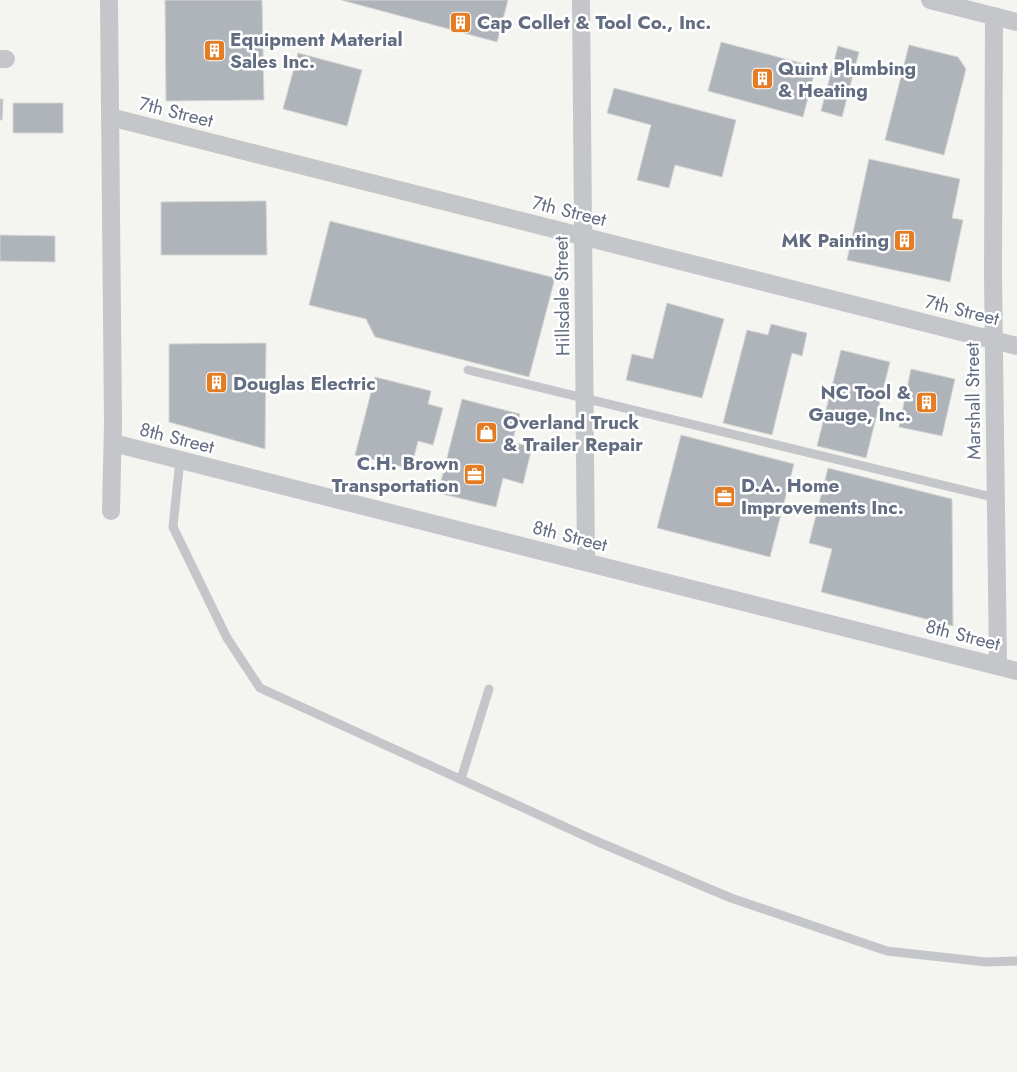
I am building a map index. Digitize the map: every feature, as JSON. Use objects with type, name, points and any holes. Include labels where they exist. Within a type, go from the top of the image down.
[{"type":"street","points":[[110,0],[113,443],[111,511]]},
{"type":"street","name":"Hillsdale Street","points":[[581,0],[586,562]]},
{"type":"street","points":[[930,0],[1017,22]]},
{"type":"street","name":"Marshall Street","points":[[994,16],[994,340],[998,666]]},
{"type":"street","name":"7th Street","points":[[110,117],[1017,346]]},
{"type":"street","name":"8th Street","points":[[113,443],[1017,671]]},
{"type":"lane","points":[[468,370],[996,498]]},
{"type":"lane","points":[[180,460],[173,527],[227,638],[260,688],[596,841],[731,898],[887,951],[986,962],[1017,961]]},
{"type":"lane","points":[[461,779],[489,689]]},
{"type":"building","name":"Equipment Material Sales Inc.","points":[[165,0],[262,0],[264,100],[166,101]]},
{"type":"building","name":"Cap Collet & Tool Co., Inc.","points":[[341,0],[508,0],[497,42]]},
{"type":"building","name":"Quint Plumbing & Heating","points":[[721,42],[816,67],[803,117],[708,91]]},
{"type":"building","points":[[909,45],[958,57],[966,69],[944,155],[885,140]]},
{"type":"building","points":[[838,46],[859,52],[842,117],[821,111]]},
{"type":"building","points":[[298,53],[362,70],[347,126],[283,109]]},
{"type":"building","points":[[614,88],[736,120],[722,177],[675,165],[669,188],[637,180],[651,125],[607,113]]},
{"type":"building","points":[[0,99],[3,99],[2,120],[0,120]]},
{"type":"building","points":[[13,103],[63,103],[63,133],[13,133]]},
{"type":"building","name":"MK Painting","points":[[869,159],[960,179],[952,218],[963,220],[950,282],[847,260]]},
{"type":"building","points":[[266,201],[267,255],[161,255],[161,202]]},
{"type":"building","points":[[330,221],[555,278],[529,377],[375,337],[366,319],[309,305]]},
{"type":"building","points":[[0,235],[55,236],[55,262],[0,261]]},
{"type":"building","points":[[667,303],[724,319],[702,398],[626,380],[632,354],[653,359]]},
{"type":"building","points":[[771,324],[807,333],[802,356],[792,353],[772,435],[723,423],[747,330],[768,335]]},
{"type":"building","name":"Douglas Electric","points":[[266,343],[265,449],[169,422],[169,344]]},
{"type":"building","points":[[841,350],[890,362],[866,458],[817,446]]},
{"type":"building","name":"NC Tool & Gauge, Inc.","points":[[911,369],[955,379],[942,436],[899,427]]},
{"type":"building","points":[[375,377],[431,391],[428,404],[443,408],[433,445],[418,441],[411,469],[355,455]]},
{"type":"building","points":[[462,399],[520,414],[512,442],[532,447],[523,484],[503,478],[496,507],[438,493]]},
{"type":"building","name":"D.A. Home Improvements Inc.","points":[[681,435],[794,464],[770,557],[657,528]]},
{"type":"building","points":[[828,468],[952,499],[953,626],[821,592],[832,549],[809,543]]},
{"type":"place","name":"Cap Collet & Tool Co., Inc.","points":[[461,22]]},
{"type":"place","name":"Equipment Material Sales Inc.","points":[[214,50]]},
{"type":"place","name":"Quint Plumbing & Heating","points":[[762,79]]},
{"type":"place","name":"MK Painting","points":[[905,240]]},
{"type":"place","name":"Douglas Electric","points":[[217,383]]},
{"type":"place","name":"NC Tool & Gauge, Inc.","points":[[927,403]]},
{"type":"place","name":"Overland Truck & Trailer Repair","points":[[487,433]]},
{"type":"place","name":"C.H. Brown Transportation","points":[[475,474]]},
{"type":"place","name":"D.A. Home Improvements Inc.","points":[[725,496]]}]
